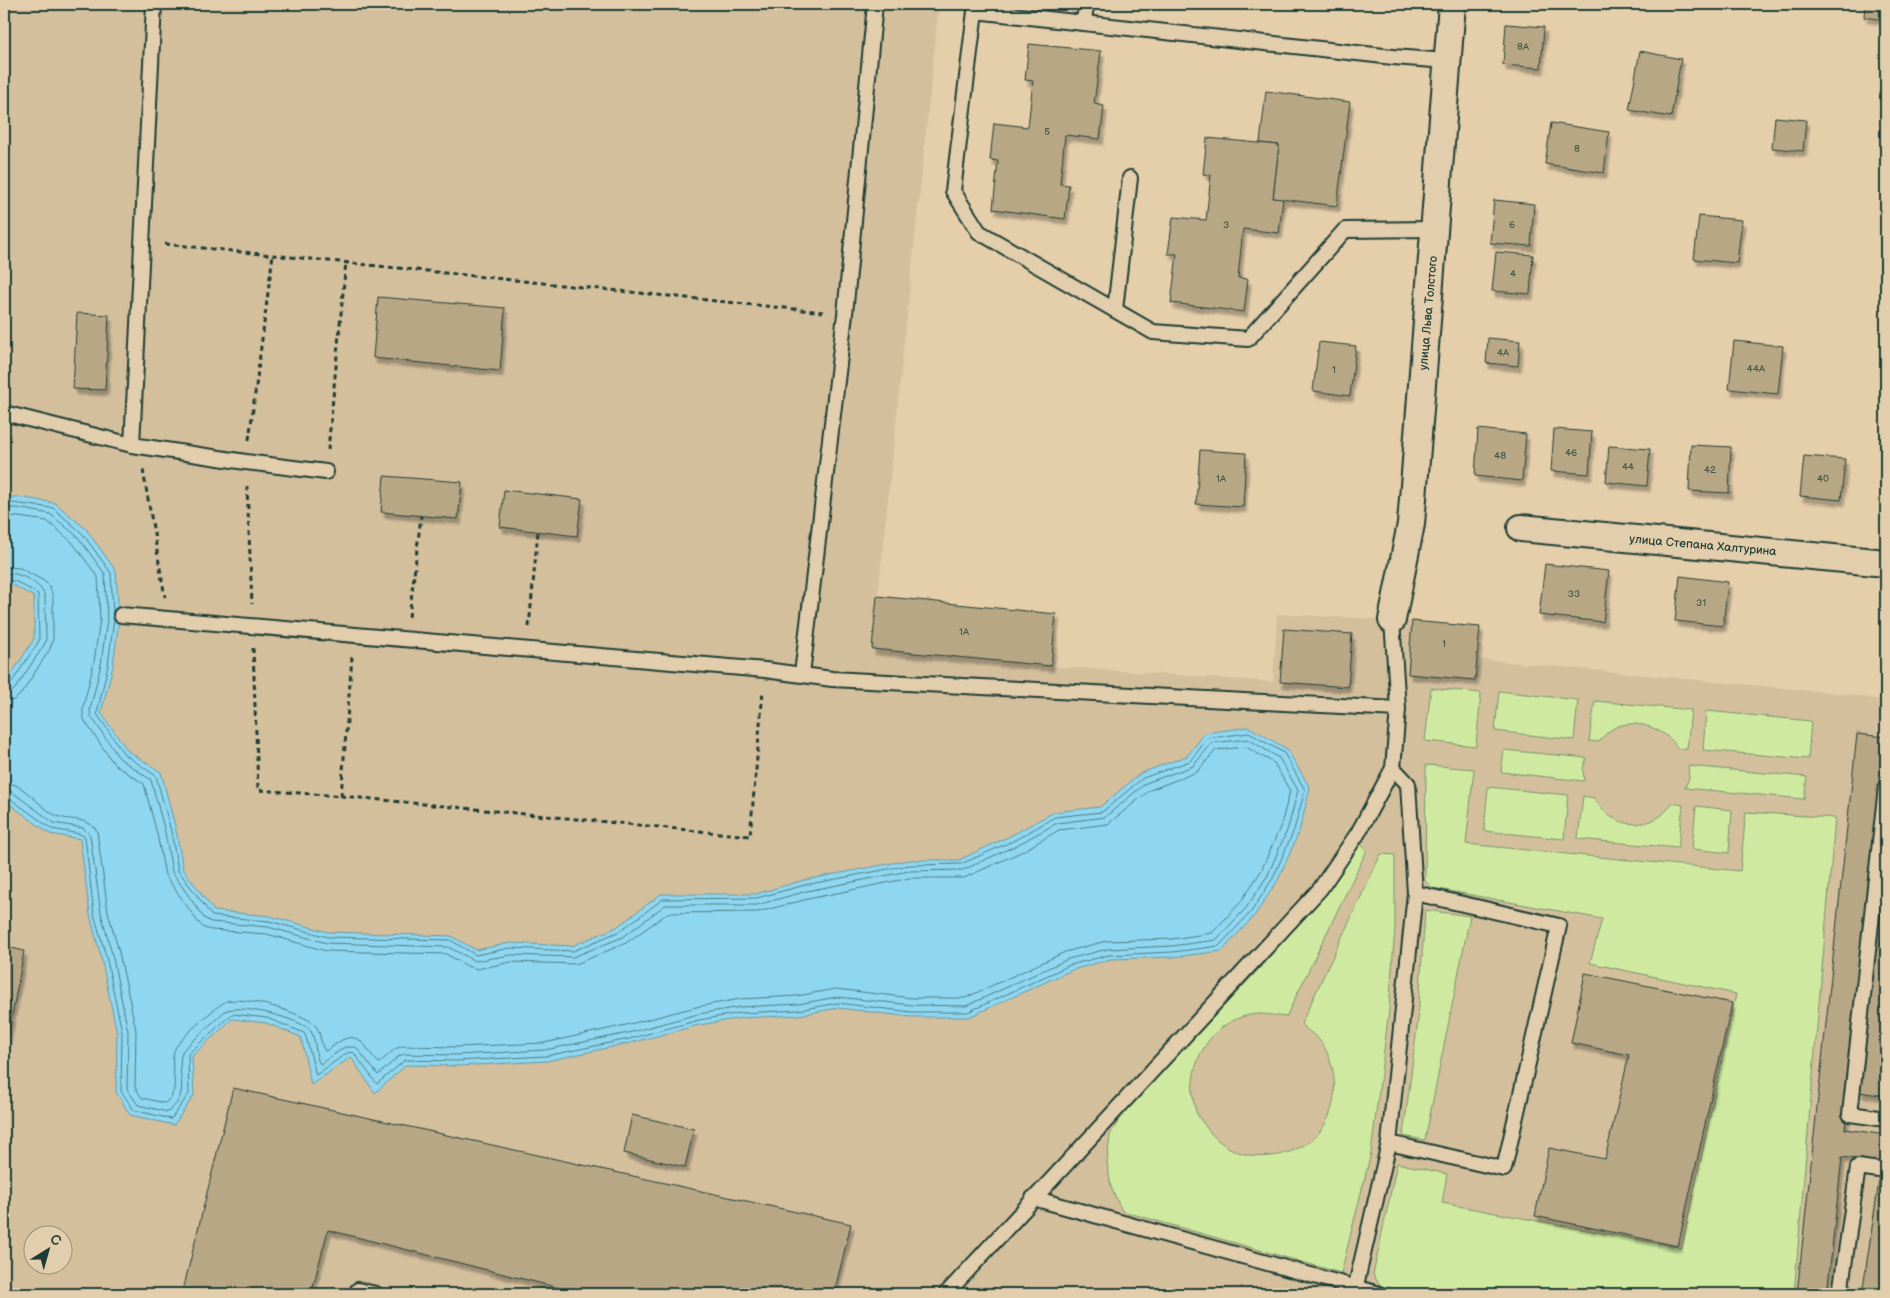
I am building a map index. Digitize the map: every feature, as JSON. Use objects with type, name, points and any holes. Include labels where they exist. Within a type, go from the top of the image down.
[{"type":"street","name":"улица Льва Толстого","points":[[1392,620],[1411,524],[1452,4]]},
{"type":"street","name":"улица Степана Халтурина","points":[[1521,528],[1886,563]]},
{"type":"lane","points":[[132,445],[154,4]]},
{"type":"lane","points":[[802,674],[845,314],[875,4]]},
{"type":"lane","points":[[1084,23],[1086,4]]},
{"type":"lane","points":[[1435,230],[1345,230],[1248,339],[1153,332],[979,232],[953,190],[975,11],[1393,57],[1447,61]]},
{"type":"lane","points":[[1114,310],[1130,178]]},
{"type":"lane","points":[[4,413],[132,445],[326,472]]},
{"type":"lane","points":[[121,615],[765,670],[842,679],[1398,709]]},
{"type":"lane","points":[[946,1294],[1320,889],[1358,833],[1392,768],[1398,709],[1392,620]]},
{"type":"lane","points":[[1354,1292],[1389,1143],[1415,893],[1408,784],[1392,768]]},
{"type":"lane","points":[[1886,786],[1850,1114],[1886,1119]]},
{"type":"lane","points":[[1389,1143],[1504,1169],[1559,926],[1415,893]]},
{"type":"lane","points":[[1840,1294],[1858,1167],[1886,1171]]},
{"type":"lane","points":[[1033,1198],[1354,1292],[1379,1294]]},
{"type":"lane","points":[[357,1294],[358,1290],[376,1294]]},
{"type":"path","points":[[142,241],[845,314]]},
{"type":"path","points":[[273,254],[246,462],[258,790],[341,796],[750,836],[765,670]]},
{"type":"path","points":[[326,472],[346,262]]},
{"type":"path","points":[[132,445],[143,469],[169,620]]},
{"type":"path","points":[[406,640],[421,516]]},
{"type":"path","points":[[526,650],[538,531]]},
{"type":"path","points":[[341,796],[354,635]]},
{"type":"shaded area","points":[[4,4],[939,4],[878,596],[1056,614],[1051,666],[1273,682],[1277,614],[1480,627],[1477,659],[1846,694],[1886,701],[1886,1294],[4,1294]]},
{"type":"green space","points":[[1431,688],[1481,693],[1476,746],[1425,741]]},
{"type":"green space","points":[[1499,691],[1578,700],[1574,740],[1495,731]]},
{"type":"green space","points":[[1595,701],[1691,710],[1687,749],[1678,749],[1672,741],[1656,729],[1635,724],[1615,727],[1599,742],[1589,741]]},
{"type":"green space","points":[[1706,711],[1811,721],[1808,759],[1703,750]]},
{"type":"green space","points":[[1504,750],[1587,758],[1583,768],[1584,781],[1501,772]]},
{"type":"green space","points":[[1426,765],[1474,769],[1466,844],[1740,871],[1746,812],[1835,818],[1794,1294],[1421,1294],[1381,1286],[1373,1275],[1397,1163],[1447,1174],[1442,1203],[1682,1248],[1736,994],[1590,963],[1602,919],[1433,888],[1425,881]]},
{"type":"green space","points":[[1688,766],[1807,777],[1804,799],[1685,788],[1689,778]]},
{"type":"green space","points":[[1488,787],[1568,795],[1564,839],[1484,831]]},
{"type":"green space","points":[[1583,796],[1594,798],[1610,816],[1635,824],[1644,823],[1660,816],[1672,803],[1683,805],[1678,848],[1578,839]]},
{"type":"green space","points":[[1696,806],[1732,810],[1729,853],[1692,849]]},
{"type":"green space","points":[[1359,843],[1367,850],[1286,1017],[1259,1014],[1242,1017],[1226,1024],[1204,1048],[1193,1080],[1193,1097],[1197,1114],[1216,1138],[1240,1153],[1254,1156],[1282,1154],[1309,1142],[1319,1133],[1331,1110],[1334,1096],[1333,1070],[1323,1045],[1301,1024],[1381,854],[1395,855],[1395,927],[1389,1010],[1371,1153],[1341,1273],[1122,1211],[1111,1187],[1107,1162],[1110,1135],[1123,1113],[1258,970],[1306,914]]},
{"type":"green space","points":[[1425,910],[1470,916],[1425,1140],[1403,1136],[1418,1020]]},
{"type":"water","points":[[4,497],[19,497],[55,503],[86,529],[116,571],[119,619],[113,666],[101,713],[128,751],[161,772],[176,830],[183,869],[214,911],[270,916],[328,932],[451,936],[476,950],[510,943],[572,946],[617,927],[661,894],[756,894],[804,880],[909,860],[959,860],[1012,835],[1054,812],[1100,807],[1141,773],[1187,756],[1205,733],[1249,727],[1287,749],[1310,788],[1299,832],[1278,880],[1255,915],[1222,951],[1174,957],[1111,959],[1072,970],[969,1017],[911,1017],[838,1008],[799,1015],[742,1018],[699,1025],[630,1043],[547,1061],[457,1066],[406,1065],[375,1093],[351,1057],[311,1085],[301,1037],[266,1023],[232,1019],[192,1056],[194,1095],[174,1125],[130,1115],[116,1092],[117,1033],[90,915],[80,839],[50,834],[4,800],[4,686],[34,639],[34,597],[13,585],[4,586]]},
{"type":"building","points":[[1865,4],[1886,4],[1886,20],[1864,17]]},
{"type":"building","points":[[1506,24],[1544,27],[1541,68],[1503,65]]},
{"type":"building","points":[[1029,44],[1101,51],[1094,104],[1104,106],[1100,139],[1065,135],[1060,184],[1069,185],[1065,219],[993,209],[998,161],[990,160],[994,123],[1028,127],[1033,81],[1025,80]]},
{"type":"building","points":[[1640,51],[1681,59],[1671,117],[1629,110]]},
{"type":"building","points":[[1266,91],[1350,102],[1337,206],[1273,198],[1279,145],[1260,143]]},
{"type":"building","points":[[1775,117],[1806,120],[1803,151],[1772,148]]},
{"type":"building","points":[[1551,123],[1609,132],[1604,173],[1545,164]]},
{"type":"building","points":[[1207,138],[1279,145],[1273,198],[1283,199],[1279,233],[1243,229],[1238,278],[1248,279],[1244,312],[1171,303],[1177,254],[1168,254],[1173,217],[1206,220],[1211,175],[1203,174]]},
{"type":"building","points":[[1494,200],[1534,204],[1531,246],[1490,243]]},
{"type":"building","points":[[1699,216],[1742,220],[1737,263],[1694,259]]},
{"type":"building","points":[[1496,252],[1533,255],[1530,294],[1492,291]]},
{"type":"building","points":[[378,297],[505,308],[500,371],[373,358]]},
{"type":"building","points":[[77,313],[109,315],[105,390],[73,389]]},
{"type":"building","points":[[1488,338],[1520,341],[1518,366],[1486,363]]},
{"type":"building","points":[[1734,341],[1783,346],[1778,394],[1729,389]]},
{"type":"building","points":[[1319,342],[1356,346],[1350,396],[1313,391]]},
{"type":"building","points":[[1478,429],[1526,434],[1522,481],[1475,476]]},
{"type":"building","points":[[1554,429],[1592,432],[1589,474],[1551,471]]},
{"type":"building","points":[[1691,445],[1731,447],[1729,493],[1689,491]]},
{"type":"building","points":[[1609,446],[1650,449],[1647,486],[1606,482]]},
{"type":"building","points":[[1200,450],[1246,453],[1243,507],[1196,504]]},
{"type":"building","points":[[1804,456],[1845,459],[1841,500],[1800,496]]},
{"type":"building","points":[[384,476],[462,482],[458,519],[381,512]]},
{"type":"building","points":[[504,490],[582,499],[577,536],[500,527]]},
{"type":"building","points":[[1545,564],[1609,571],[1603,622],[1539,615]]},
{"type":"building","points":[[1680,576],[1728,582],[1723,626],[1675,621]]},
{"type":"building","points":[[877,596],[1056,614],[1051,666],[872,649]]},
{"type":"building","points":[[1412,621],[1480,627],[1475,680],[1408,674]]},
{"type":"building","points":[[1284,629],[1352,634],[1348,687],[1280,682]]},
{"type":"building","points":[[1857,734],[1886,737],[1886,745],[1845,1129],[1886,1135],[1886,1163],[1842,1157],[1827,1294],[1797,1294]]},
{"type":"building","points":[[1886,838],[1886,1096],[1859,1092]]},
{"type":"building","points":[[4,946],[24,951],[7,1042],[4,1041]]},
{"type":"building","points":[[1585,973],[1732,1003],[1678,1246],[1535,1216],[1549,1148],[1605,1159],[1629,1055],[1571,1043]]},
{"type":"building","points":[[233,1088],[851,1224],[834,1294],[583,1294],[328,1230],[311,1294],[182,1294]]},
{"type":"building","points":[[632,1115],[694,1129],[685,1167],[624,1153]]},
{"type":"building","points":[[1879,1181],[1886,1182],[1886,1294],[1862,1294]]}]
